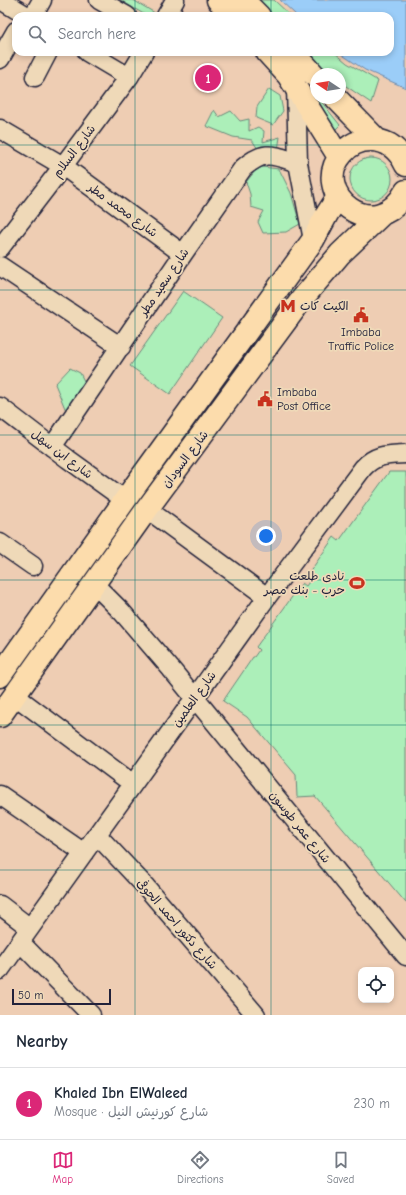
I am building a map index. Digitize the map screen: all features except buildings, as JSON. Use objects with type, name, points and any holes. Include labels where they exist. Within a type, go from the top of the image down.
[{"type":"main road","points":[[218,0],[230,12]]},
{"type":"main road","points":[[243,0],[255,12]]},
{"type":"main road","points":[[271,56],[288,75],[339,157]]},
{"type":"main road","points":[[297,56],[310,70]]},
{"type":"main road","points":[[342,104],[377,140]]},
{"type":"main road","points":[[394,212],[370,216],[357,213],[346,207],[338,197],[334,184],[334,170],[339,157],[346,149],[355,143],[366,140],[377,140],[386,143],[395,148],[404,159]]},
{"type":"main road","name":"شارع السودان","points":[[0,716],[147,509],[302,299],[340,254],[394,212],[406,191]]},
{"type":"main road","name":"شارع السودان","points":[[0,676],[313,240],[338,197]]},
{"type":"street","points":[[1,0],[21,12]]},
{"type":"street","points":[[32,12],[42,0]]},
{"type":"street","points":[[99,0],[120,12]]},
{"type":"street","points":[[168,12],[175,0]]},
{"type":"street","points":[[0,59],[12,38]]},
{"type":"street","points":[[35,77],[46,56]]},
{"type":"street","points":[[94,56],[130,77]]},
{"type":"street","name":"شارع السلام","points":[[0,248],[64,166],[130,77],[142,56]]},
{"type":"street","points":[[296,87],[298,163],[313,240]]},
{"type":"street","name":"شارع محمد مطر","points":[[0,129],[64,166],[183,254]]},
{"type":"street","name":"شارع سعيد مطر","points":[[52,447],[243,168],[253,160],[264,155],[275,156],[298,163]]},
{"type":"street","points":[[0,266],[121,347]]},
{"type":"street","name":"شارع ابن سهل","points":[[0,407],[125,500]]},
{"type":"street","name":"شارع العلمين","points":[[0,970],[267,597],[369,461],[385,455],[406,454]]},
{"type":"street","points":[[147,509],[267,597]]},
{"type":"street","points":[[0,542],[33,566]]},
{"type":"street","name":"شارع عمر طوسون","points":[[94,584],[147,640],[406,956]]},
{"type":"street","points":[[14,695],[134,784]]},
{"type":"street","points":[[0,795],[84,854]]},
{"type":"street","name":"شارع دكتور احمد الحوفى","points":[[97,834],[146,887],[256,1015]]},
{"type":"street","points":[[0,905],[91,1015]]},
{"type":"green space","points":[[120,0],[133,0],[153,12],[140,12]]},
{"type":"green space","points":[[250,0],[274,0],[287,12],[262,12]]},
{"type":"green space","points":[[309,56],[339,56],[347,63],[378,81],[371,103],[346,86],[346,68],[323,68]]},
{"type":"green space","points":[[290,67],[310,89],[310,100]]},
{"type":"green space","points":[[269,89],[280,96],[283,111],[273,125],[256,118],[257,107]]},
{"type":"green space","points":[[313,104],[323,104],[340,125],[331,134]]},
{"type":"green space","points":[[214,110],[219,117],[231,111],[240,121],[249,119],[249,131],[258,127],[264,131],[263,142],[280,137],[278,150],[258,149],[252,140],[233,137],[206,126]]},
{"type":"green space","points":[[367,158],[375,158],[386,164],[392,175],[392,183],[386,194],[375,200],[367,200],[356,194],[350,183],[350,175],[356,164]]},
{"type":"green space","points":[[262,167],[279,169],[291,193],[300,224],[286,232],[263,233],[258,222],[264,211],[251,207],[250,194],[246,182],[255,171]]},
{"type":"green space","points":[[183,291],[222,318],[170,394],[130,366]]},
{"type":"green space","points":[[70,368],[80,373],[87,387],[69,418],[55,384]]},
{"type":"green space","name":"نادى طلعت حرب - بنك مصر","points":[[389,472],[406,472],[406,903],[315,796],[297,797],[296,775],[247,717],[223,701],[259,650],[256,647],[302,583],[306,586],[311,579],[307,576],[334,537],[339,541]]},
{"type":"water","points":[[280,0],[406,0],[406,88],[365,70],[344,56],[394,56],[394,12],[293,12]]},
{"type":"place","name":"Khaled Ibn ElWaleed","points":[[208,78]]},
{"type":"place","name":"الکيت کات","points":[[288,306]]},
{"type":"place","name":"Imbaba Traffic Police","points":[[361,315]]},
{"type":"place","name":"Imbaba Post Office","points":[[265,399]]},
{"type":"place","name":"نادى طلعت حرب - بنك مصر","points":[[357,583]]}]
